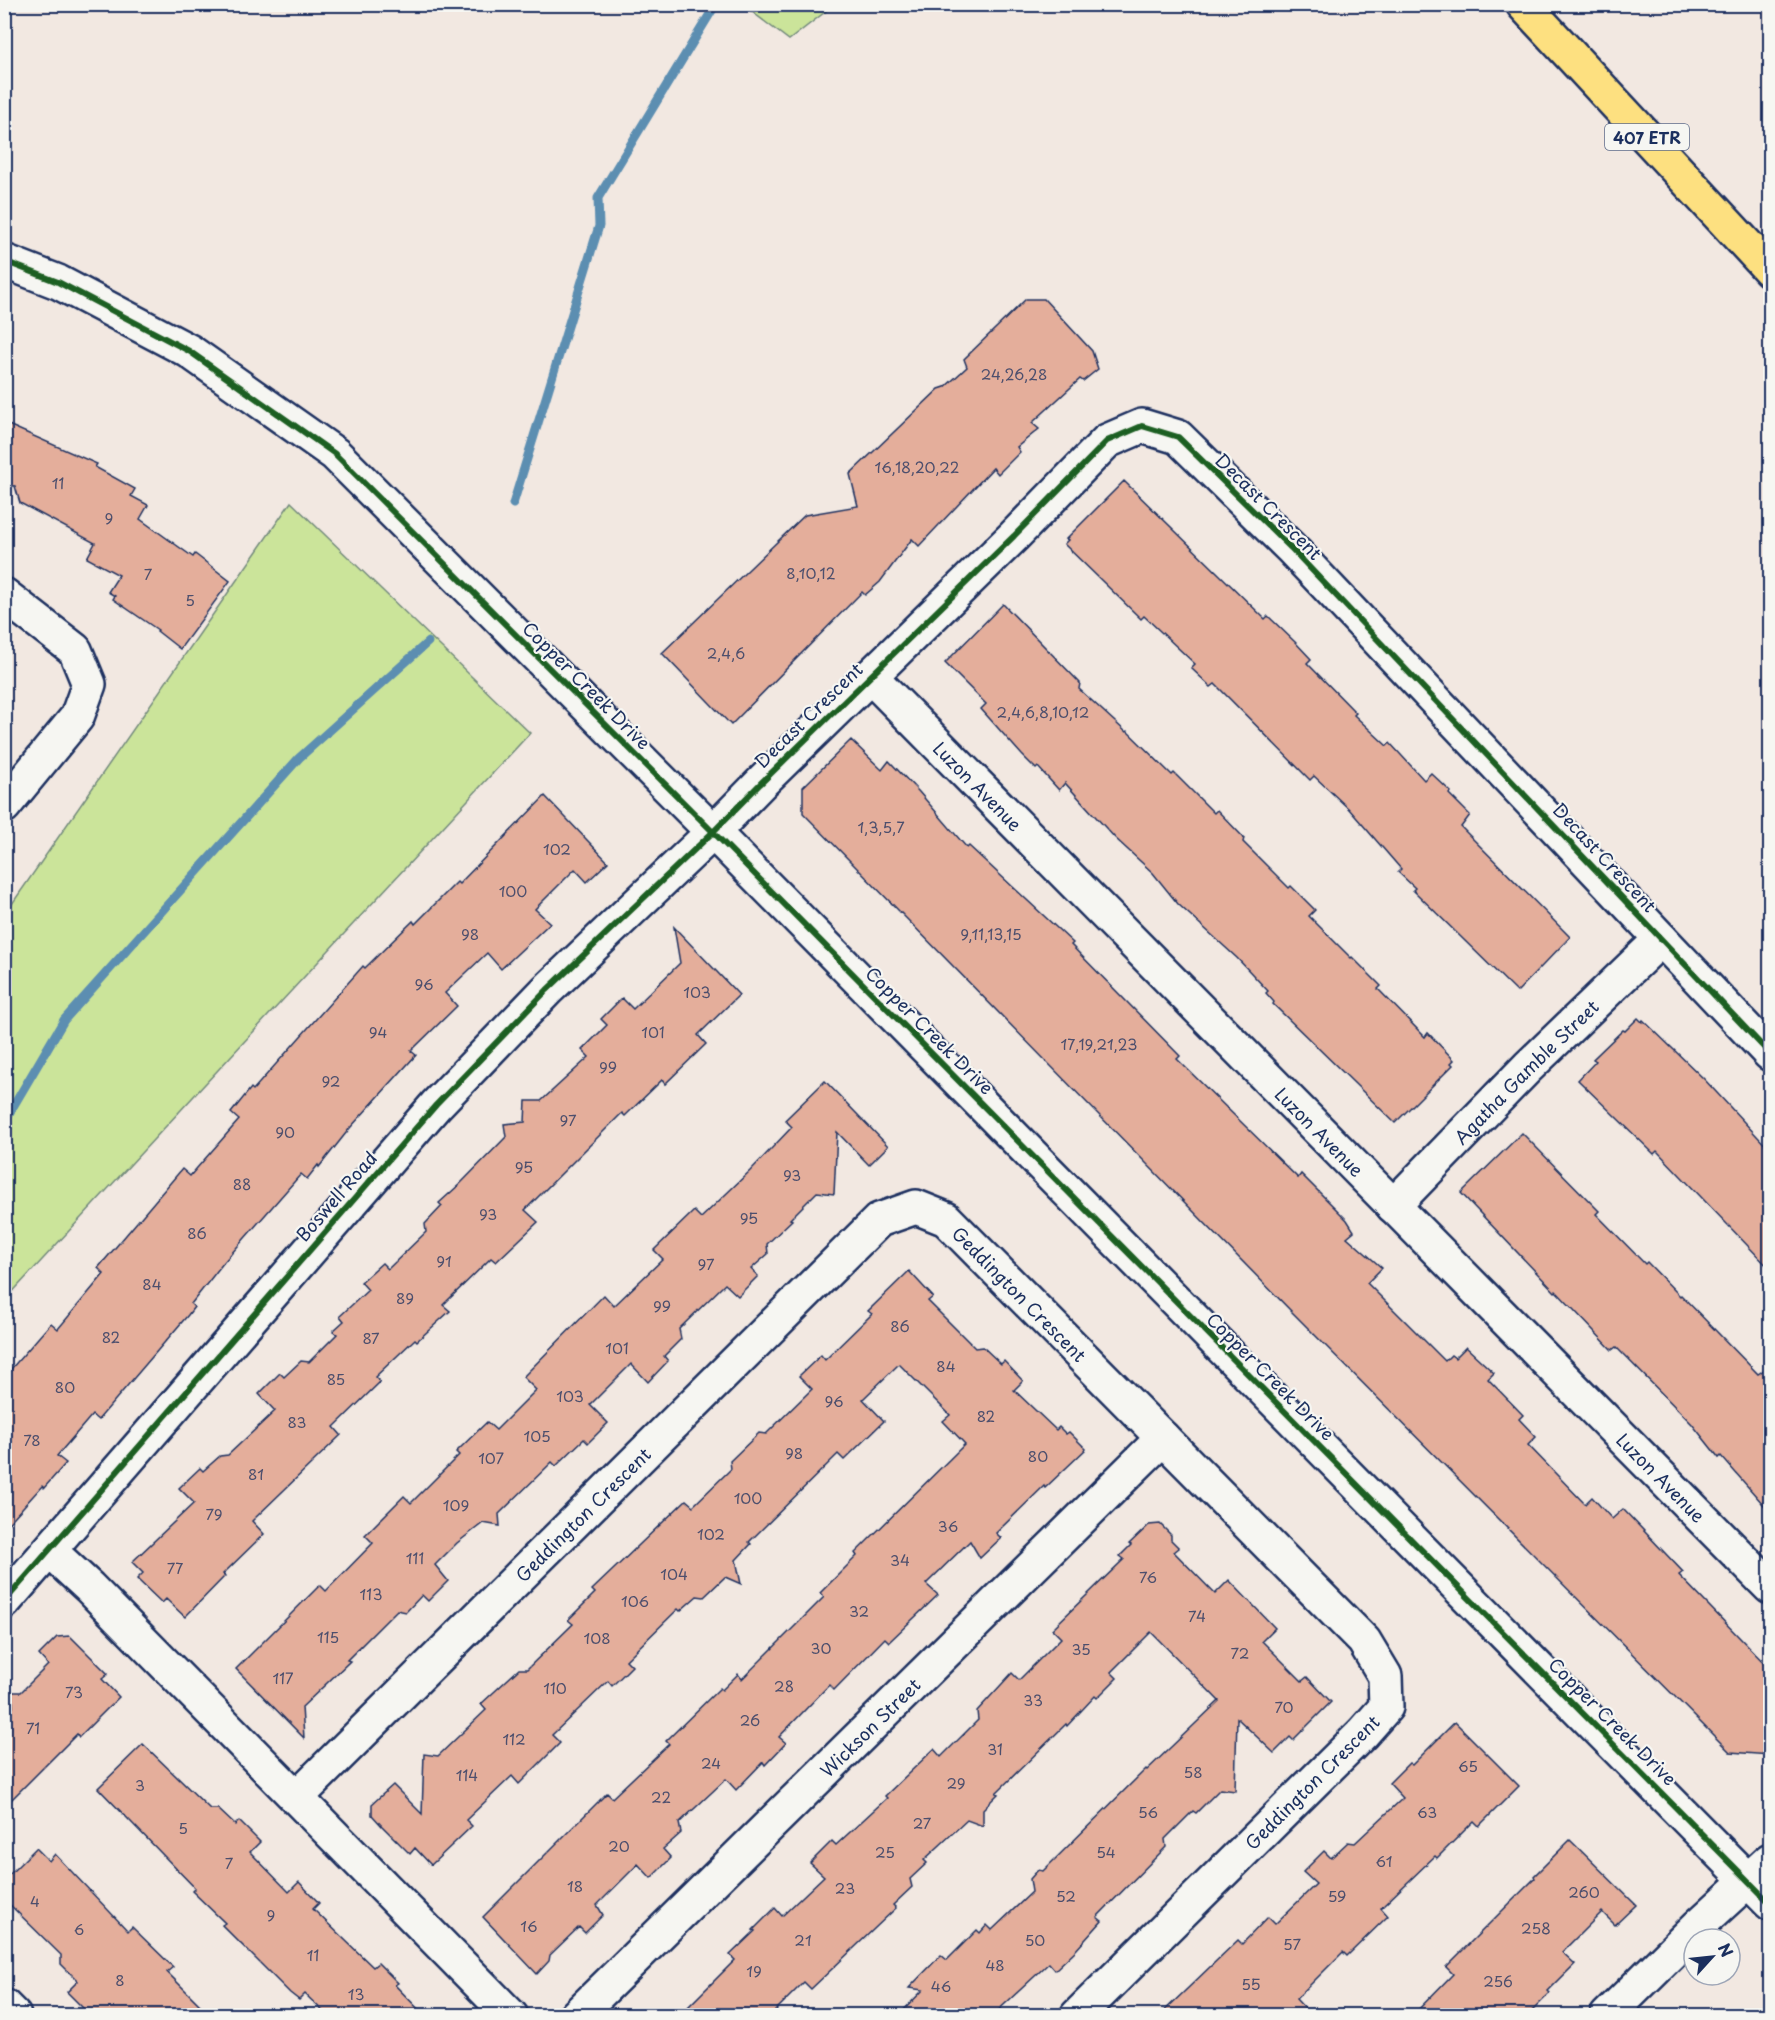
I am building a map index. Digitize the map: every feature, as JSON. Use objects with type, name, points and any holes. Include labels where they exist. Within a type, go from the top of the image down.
[{"type":"highway","name":"407 ETR","points":[[1523,4],[1770,270]]},
{"type":"street","name":"Copper Creek Drive","points":[[4,261],[58,282],[189,351],[335,454],[1763,1881]]},
{"type":"street","name":"Decast Crescent","points":[[713,832],[1014,536],[1107,441],[1142,426],[1178,437],[1291,548],[1770,1054]]},
{"type":"street","points":[[4,596],[75,650],[89,684],[77,717],[4,806]]},
{"type":"street","name":"Luzon Avenue","points":[[870,676],[1770,1587]]},
{"type":"street","name":"Boswell Road","points":[[4,1602],[436,1105],[546,990],[713,832]]},
{"type":"street","name":"Agatha Gamble Street","points":[[1393,1206],[1528,1067],[1662,939]]},
{"type":"street","name":"Geddington Crescent","points":[[297,1797],[879,1220],[916,1207],[946,1219],[1364,1641],[1384,1676],[1386,1707],[1363,1733],[1077,2016]]},
{"type":"street","name":"Wickson Street","points":[[576,2016],[1163,1438]]},
{"type":"street","points":[[50,1551],[89,1587],[511,2016]]},
{"type":"street","points":[[1607,2016],[1698,1926],[1763,1881]]},
{"type":"street","points":[[4,2006],[14,2016]]},
{"type":"green space","points":[[743,5],[834,5],[789,40]]},
{"type":"green space","points":[[291,502],[530,733],[5,1300],[5,914]]},
{"type":"building","points":[[1026,299],[1044,299],[1092,351],[1098,369],[1083,381],[1080,379],[1032,423],[1039,429],[1017,447],[1020,452],[998,474],[993,468],[919,546],[912,539],[880,582],[865,595],[862,592],[731,725],[662,653],[805,515],[858,506],[850,474],[939,389],[945,387],[967,367],[964,359]]},
{"type":"building","points":[[4,423],[97,464],[95,467],[135,489],[131,496],[148,505],[140,519],[193,557],[195,554],[230,581],[180,649],[158,630],[113,599],[115,596],[108,592],[119,575],[87,558],[95,543],[20,503],[15,486],[4,485]]},
{"type":"building","points":[[1124,481],[1265,619],[1268,616],[1295,642],[1311,659],[1307,663],[1356,713],[1354,715],[1387,746],[1390,743],[1424,780],[1431,773],[1451,792],[1449,794],[1470,815],[1461,827],[1570,937],[1517,992],[1413,890],[1415,888],[1398,872],[1401,869],[1349,809],[1314,776],[1310,780],[1215,684],[1211,687],[1191,668],[1195,664],[1144,616],[1141,619],[1064,544],[1068,540],[1066,539]]},
{"type":"building","points":[[1003,604],[1080,683],[1079,689],[1172,775],[1174,773],[1214,813],[1217,810],[1244,838],[1243,842],[1289,888],[1291,886],[1315,910],[1309,916],[1381,986],[1378,989],[1425,1037],[1428,1033],[1454,1060],[1451,1063],[1453,1065],[1395,1123],[1273,1004],[1274,1002],[1266,993],[1268,991],[1237,958],[1178,904],[1153,873],[1115,838],[1065,783],[1059,790],[1038,767],[1036,769],[1022,755],[981,709],[986,704],[945,663]]},
{"type":"building","points":[[851,740],[882,770],[889,761],[967,848],[969,846],[1073,943],[1071,945],[1180,1056],[1177,1059],[1298,1178],[1301,1174],[1347,1220],[1354,1231],[1347,1237],[1382,1268],[1367,1283],[1445,1361],[1451,1355],[1455,1358],[1466,1347],[1494,1373],[1488,1379],[1523,1415],[1519,1419],[1536,1437],[1528,1445],[1585,1504],[1592,1497],[1612,1519],[1623,1509],[1683,1572],[1679,1575],[1770,1669],[1770,1755],[1730,1752],[1292,1312],[803,813],[803,787]]},
{"type":"building","points":[[545,796],[608,862],[587,882],[575,869],[535,909],[550,923],[501,969],[487,953],[445,993],[457,1006],[411,1051],[416,1055],[350,1128],[319,1167],[318,1165],[307,1179],[301,1174],[224,1262],[191,1304],[194,1307],[188,1315],[98,1420],[92,1415],[57,1456],[66,1463],[4,1528],[4,1377],[51,1323],[58,1329],[104,1274],[98,1268],[182,1169],[190,1176],[239,1120],[231,1113],[251,1088],[253,1090],[363,966],[365,968],[413,921],[415,924],[457,882],[459,884]]},
{"type":"building","points":[[674,927],[739,995],[698,1035],[706,1044],[665,1084],[662,1080],[625,1116],[622,1113],[525,1210],[538,1222],[496,1262],[491,1258],[443,1305],[450,1311],[417,1341],[415,1339],[375,1377],[380,1382],[334,1427],[341,1435],[252,1521],[264,1534],[223,1574],[225,1576],[185,1617],[166,1599],[162,1603],[137,1579],[143,1573],[132,1562],[194,1503],[179,1488],[200,1468],[203,1471],[220,1456],[228,1455],[275,1411],[259,1394],[280,1373],[284,1377],[301,1361],[309,1362],[337,1334],[333,1331],[344,1321],[340,1316],[368,1290],[361,1282],[382,1263],[388,1269],[426,1232],[425,1224],[442,1206],[439,1203],[506,1137],[504,1124],[525,1122],[526,1101],[541,1101],[589,1057],[582,1050],[607,1025],[601,1019],[622,998],[633,1009],[680,963]]},
{"type":"building","points":[[1638,1018],[1642,1022],[1643,1020],[1704,1079],[1770,1150],[1770,1269],[1657,1151],[1654,1154],[1578,1080],[1596,1061],[1593,1059]]},
{"type":"building","points":[[825,1081],[888,1146],[869,1165],[837,1132],[834,1194],[817,1192],[790,1219],[792,1220],[767,1244],[768,1254],[751,1269],[758,1276],[738,1296],[725,1284],[679,1329],[681,1339],[664,1356],[668,1361],[648,1382],[631,1364],[590,1405],[608,1423],[588,1443],[584,1439],[556,1466],[552,1462],[499,1514],[500,1526],[483,1523],[457,1543],[435,1565],[448,1581],[428,1601],[422,1595],[406,1612],[397,1610],[347,1660],[350,1661],[302,1707],[304,1738],[236,1669],[320,1585],[326,1591],[373,1543],[365,1535],[404,1496],[411,1503],[459,1455],[456,1452],[487,1422],[496,1430],[536,1390],[523,1377],[604,1295],[614,1306],[663,1259],[654,1250],[694,1211],[701,1218],[750,1171],[792,1127],[785,1120]]},
{"type":"building","points":[[1522,1133],[1599,1211],[1596,1214],[1645,1264],[1647,1262],[1681,1295],[1758,1374],[1770,1366],[1770,1512],[1721,1456],[1719,1458],[1692,1424],[1616,1347],[1612,1350],[1461,1193]]},
{"type":"building","points":[[909,1271],[933,1297],[928,1301],[975,1348],[983,1347],[1001,1364],[1004,1361],[1023,1381],[1014,1390],[1056,1430],[1059,1427],[1066,1434],[1069,1432],[1086,1449],[996,1533],[1001,1538],[980,1558],[970,1541],[926,1584],[938,1595],[889,1642],[885,1638],[834,1690],[829,1685],[779,1737],[786,1743],[765,1765],[763,1762],[736,1790],[726,1779],[679,1823],[681,1833],[663,1849],[671,1858],[651,1878],[638,1864],[597,1905],[603,1915],[585,1933],[579,1927],[550,1955],[549,1961],[537,1974],[483,1917],[607,1793],[612,1798],[669,1744],[666,1741],[720,1688],[722,1690],[738,1674],[742,1679],[824,1597],[820,1593],[857,1556],[855,1553],[965,1444],[943,1421],[950,1415],[899,1364],[863,1399],[884,1421],[844,1460],[838,1454],[749,1542],[751,1544],[736,1560],[741,1584],[725,1577],[704,1597],[697,1596],[680,1611],[678,1609],[626,1660],[632,1666],[612,1686],[608,1681],[552,1735],[560,1743],[519,1784],[512,1776],[466,1820],[472,1826],[431,1865],[415,1848],[410,1854],[382,1826],[372,1815],[372,1804],[393,1785],[422,1814],[424,1754],[438,1756],[486,1710],[481,1704],[519,1669],[527,1669],[573,1624],[568,1620],[595,1593],[592,1590],[686,1500],[693,1506],[731,1469],[730,1461],[759,1433],[766,1434],[812,1389],[799,1376],[821,1355],[825,1360],[872,1314],[868,1311]]},
{"type":"building","points":[[1160,1524],[1179,1548],[1174,1552],[1215,1594],[1229,1580],[1275,1628],[1262,1641],[1302,1681],[1307,1677],[1331,1702],[1293,1740],[1290,1737],[1274,1753],[1237,1718],[1235,1791],[1220,1789],[1196,1813],[1193,1811],[1165,1839],[1166,1847],[1097,1917],[1102,1921],[1076,1950],[1055,1970],[1049,1963],[992,2016],[898,2016],[923,1990],[909,1988],[941,1955],[947,1960],[977,1930],[980,1933],[987,1925],[992,1930],[1032,1892],[1030,1879],[1038,1870],[1043,1871],[1146,1769],[1219,1701],[1151,1632],[1111,1672],[1117,1678],[1097,1698],[1095,1696],[1067,1726],[1066,1724],[996,1793],[998,1794],[983,1809],[983,1826],[967,1820],[924,1860],[927,1863],[910,1879],[912,1887],[893,1905],[896,1908],[811,1989],[804,1982],[770,2016],[679,2016],[735,1960],[730,1955],[775,1908],[782,1916],[824,1876],[810,1863],[832,1841],[836,1845],[887,1798],[885,1796],[934,1749],[941,1757],[978,1720],[977,1711],[1012,1673],[1019,1680],[1061,1638],[1052,1629],[1124,1559],[1120,1556],[1131,1545],[1129,1544],[1149,1525]]},
{"type":"building","points":[[70,1636],[108,1674],[102,1679],[119,1697],[79,1737],[77,1734],[4,1807],[4,1716],[13,1707],[12,1692],[21,1692],[48,1665],[39,1655],[57,1637]]},
{"type":"building","points":[[1455,1722],[1519,1786],[1479,1826],[1474,1821],[1437,1858],[1435,1856],[1381,1908],[1388,1916],[1347,1956],[1343,1952],[1296,1999],[1312,2016],[1159,2016],[1238,1940],[1242,1944],[1268,1917],[1275,1924],[1316,1884],[1303,1872],[1324,1851],[1331,1858],[1348,1842],[1355,1843],[1403,1798],[1389,1783],[1409,1763],[1412,1765]]},
{"type":"building","points":[[143,1744],[210,1809],[218,1809],[235,1825],[239,1821],[260,1842],[250,1852],[289,1892],[299,1882],[319,1903],[313,1909],[373,1967],[378,1963],[398,1983],[395,1985],[425,2016],[328,2016],[305,1994],[299,2000],[290,1993],[222,1925],[225,1923],[192,1891],[195,1888],[98,1788]]},
{"type":"building","points":[[1570,1840],[1636,1905],[1615,1925],[1602,1912],[1562,1952],[1575,1964],[1527,2016],[1412,2016],[1453,1974],[1446,1967]]},
{"type":"building","points":[[36,1848],[49,1861],[55,1854],[128,1931],[132,1927],[173,1967],[167,1972],[211,2016],[91,2016],[67,1992],[78,1981],[61,1964],[61,1955],[4,1899],[4,1880]]},
{"type":"waterway","points":[[513,504],[599,226],[598,198],[716,4]]},
{"type":"waterway","points":[[4,1122],[64,1020],[299,758],[428,642]]},
{"type":"cycle path","points":[[4,261],[58,282],[189,351],[335,454],[713,832],[1770,1903]]},
{"type":"cycle path","points":[[4,1602],[436,1105],[547,990],[713,832],[1014,536],[1107,441],[1142,426],[1178,437],[1291,548],[1770,1054]]}]
